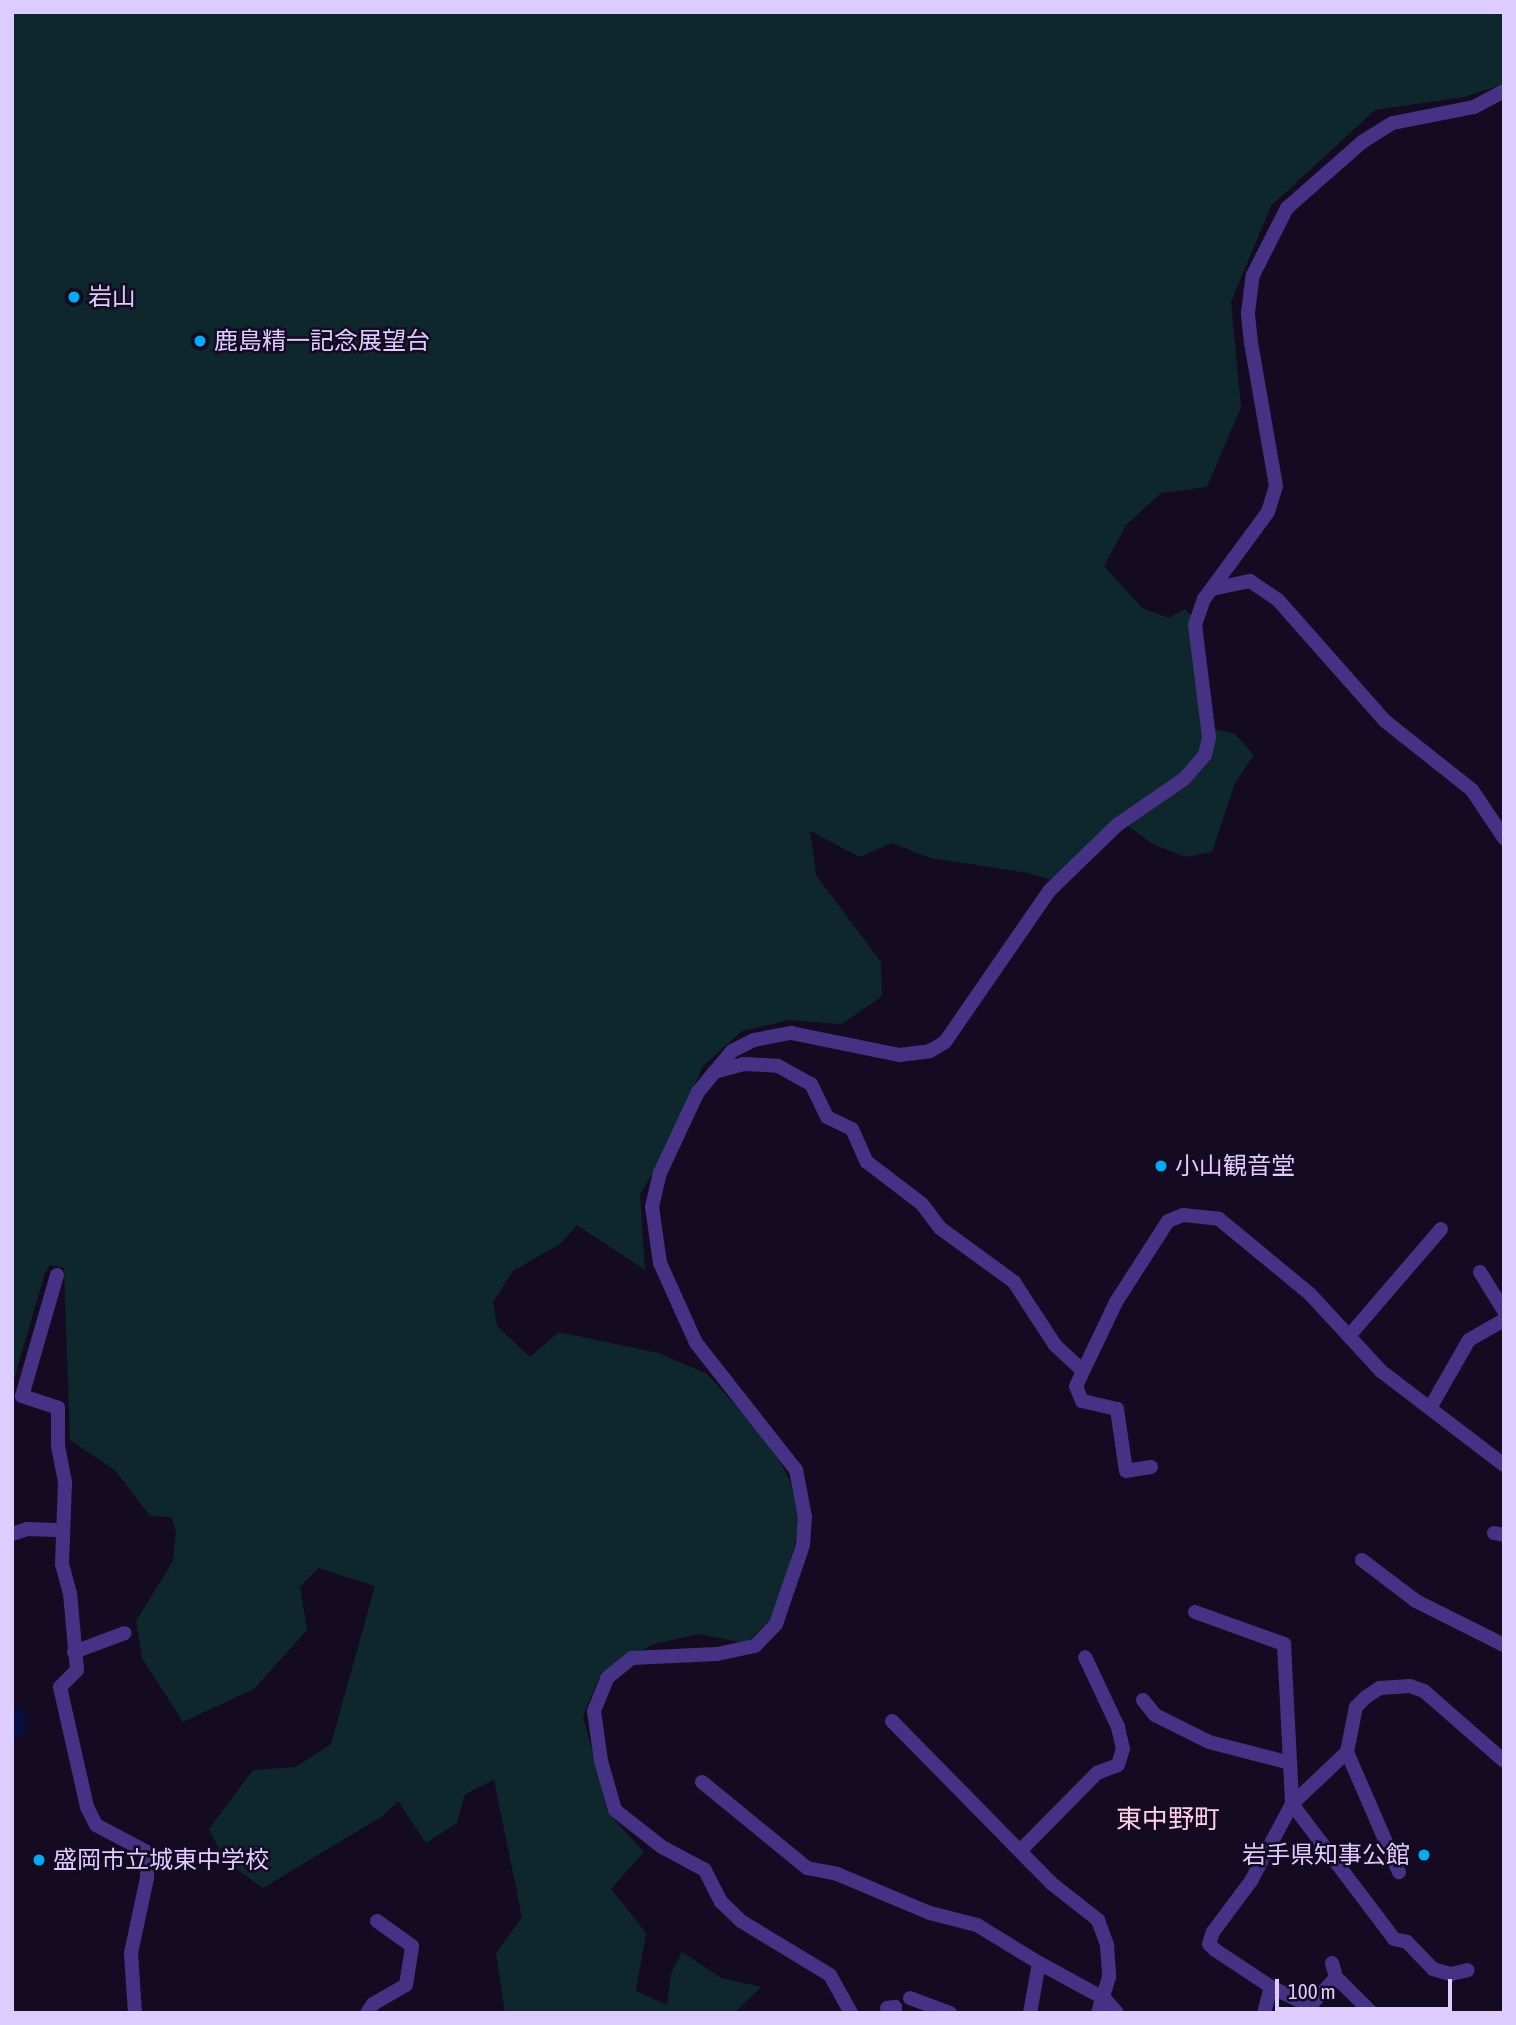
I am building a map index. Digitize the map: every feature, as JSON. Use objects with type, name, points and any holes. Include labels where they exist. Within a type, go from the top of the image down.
[{"type":"street","points":[[851,2013],[830,1975],[741,1921],[721,1902],[705,1870],[662,1847],[615,1810],[596,1737],[594,1711],[599,1694],[623,1663],[648,1655],[744,1650],[764,1639],[776,1624],[803,1545],[803,1504],[796,1470],[696,1343],[660,1263],[652,1207],[660,1173],[698,1092],[712,1072],[732,1051],[754,1040],[791,1033],[899,1055],[930,1051],[945,1042],[1049,891],[1117,825],[1184,779],[1205,755],[1209,737],[1195,625],[1212,589],[1268,512],[1276,486],[1248,313],[1253,275],[1273,230],[1287,208],[1331,166],[1393,123],[1474,107],[1504,91]]},
{"type":"street","points":[[1212,589],[1250,581],[1278,600],[1385,721],[1472,790],[1504,838]]},
{"type":"street","points":[[712,1072],[743,1064],[778,1066],[811,1084],[827,1116],[852,1129],[867,1162],[922,1203],[940,1228],[1014,1282],[1055,1345],[1081,1369]]},
{"type":"street","points":[[1151,1467],[1126,1471],[1117,1409],[1082,1401],[1076,1386],[1081,1369],[1168,1221],[1183,1215],[1219,1219],[1310,1294],[1381,1371],[1503,1463]]},
{"type":"street","points":[[1349,1336],[1441,1229]]},
{"type":"street","points":[[1480,1272],[1504,1311]]},
{"type":"street","points":[[57,1275],[23,1396],[58,1408],[58,1446],[65,1482],[62,1564],[70,1593],[77,1670],[60,1686],[90,1817],[96,1825],[147,1852],[147,1878],[131,1953],[135,2013]]},
{"type":"street","points":[[1430,1408],[1469,1340],[1504,1320]]},
{"type":"street","points":[[12,1534],[63,1530]]},
{"type":"street","points":[[1362,1560],[1416,1601],[1504,1645]]},
{"type":"street","points":[[1195,1612],[1284,1644],[1292,1804],[1394,1940],[1407,1942],[1433,1969],[1451,1974],[1468,1970]]},
{"type":"street","points":[[74,1651],[125,1633]]},
{"type":"street","points":[[1022,1849],[1097,1773],[1118,1765],[1121,1757],[1118,1727],[1085,1657]]},
{"type":"street","points":[[1399,1872],[1347,1752],[1356,1707],[1380,1688],[1410,1686],[1434,1697],[1504,1761]]},
{"type":"street","points":[[1143,1700],[1155,1715],[1209,1742],[1290,1763]]},
{"type":"street","points":[[892,1721],[1022,1849],[1051,1883],[1098,1920],[1107,1945],[1105,1999],[1098,2013]]},
{"type":"street","points":[[1337,1981],[1310,2006],[1271,1987],[1209,1944],[1251,1881],[1292,1804],[1347,1752]]},
{"type":"street","points":[[702,1782],[807,1868],[837,1874],[930,1913],[977,1925],[1105,1999],[1117,2013]]},
{"type":"street","points":[[367,2013],[373,2004],[406,1985],[412,1946],[377,1920]]},
{"type":"street","points":[[1030,2013],[1039,1963]]},
{"type":"street","points":[[1332,1963],[1337,1981],[1372,2013]]},
{"type":"street","points":[[1264,2013],[1271,1987]]},
{"type":"street","points":[[910,1998],[941,2011]]},
{"type":"green space","points":[[12,12],[1504,12],[1504,84],[1464,97],[1375,110],[1271,206],[1231,302],[1241,407],[1207,487],[1161,493],[1126,525],[1104,566],[1142,608],[1169,618],[1184,609],[1198,620],[1208,728],[1234,733],[1254,755],[1235,783],[1212,852],[1186,857],[1153,844],[1121,821],[1056,881],[1023,872],[930,858],[892,843],[860,857],[810,831],[816,875],[881,962],[882,996],[842,1024],[789,1020],[742,1031],[703,1066],[662,1158],[640,1194],[645,1270],[577,1225],[560,1244],[513,1271],[493,1302],[497,1326],[530,1357],[559,1332],[658,1353],[707,1374],[770,1443],[790,1481],[801,1522],[774,1617],[745,1643],[699,1634],[651,1645],[601,1673],[583,1716],[608,1813],[644,1852],[611,1889],[646,1933],[636,1991],[667,2005],[671,1973],[682,1952],[721,1978],[761,1987],[734,2013],[505,2013],[496,1953],[522,1917],[494,1780],[465,1794],[457,1823],[426,1843],[398,1801],[381,1817],[263,1888],[224,1860],[209,1829],[253,1770],[296,1767],[331,1744],[375,1586],[318,1568],[300,1587],[307,1630],[254,1689],[183,1722],[142,1658],[136,1621],[173,1561],[176,1531],[171,1517],[150,1516],[115,1470],[70,1440],[64,1268],[50,1265],[45,1273],[12,1386]]},
{"type":"shaded area","points":[[23,1708],[26,1735],[12,1737],[12,1709]]},
{"type":"place","name":"岩山","points":[[74,297]]},
{"type":"place","name":"鹿島精一記念展望台","points":[[200,341]]},
{"type":"place","name":"小山観音堂","points":[[1161,1166]]},
{"type":"place","name":"岩手県知事公館","points":[[1424,1855]]},
{"type":"place","name":"盛岡市立城東中学校","points":[[39,1860]]},
{"type":"district","name":"東中野町","points":[[1168,1820]]}]
